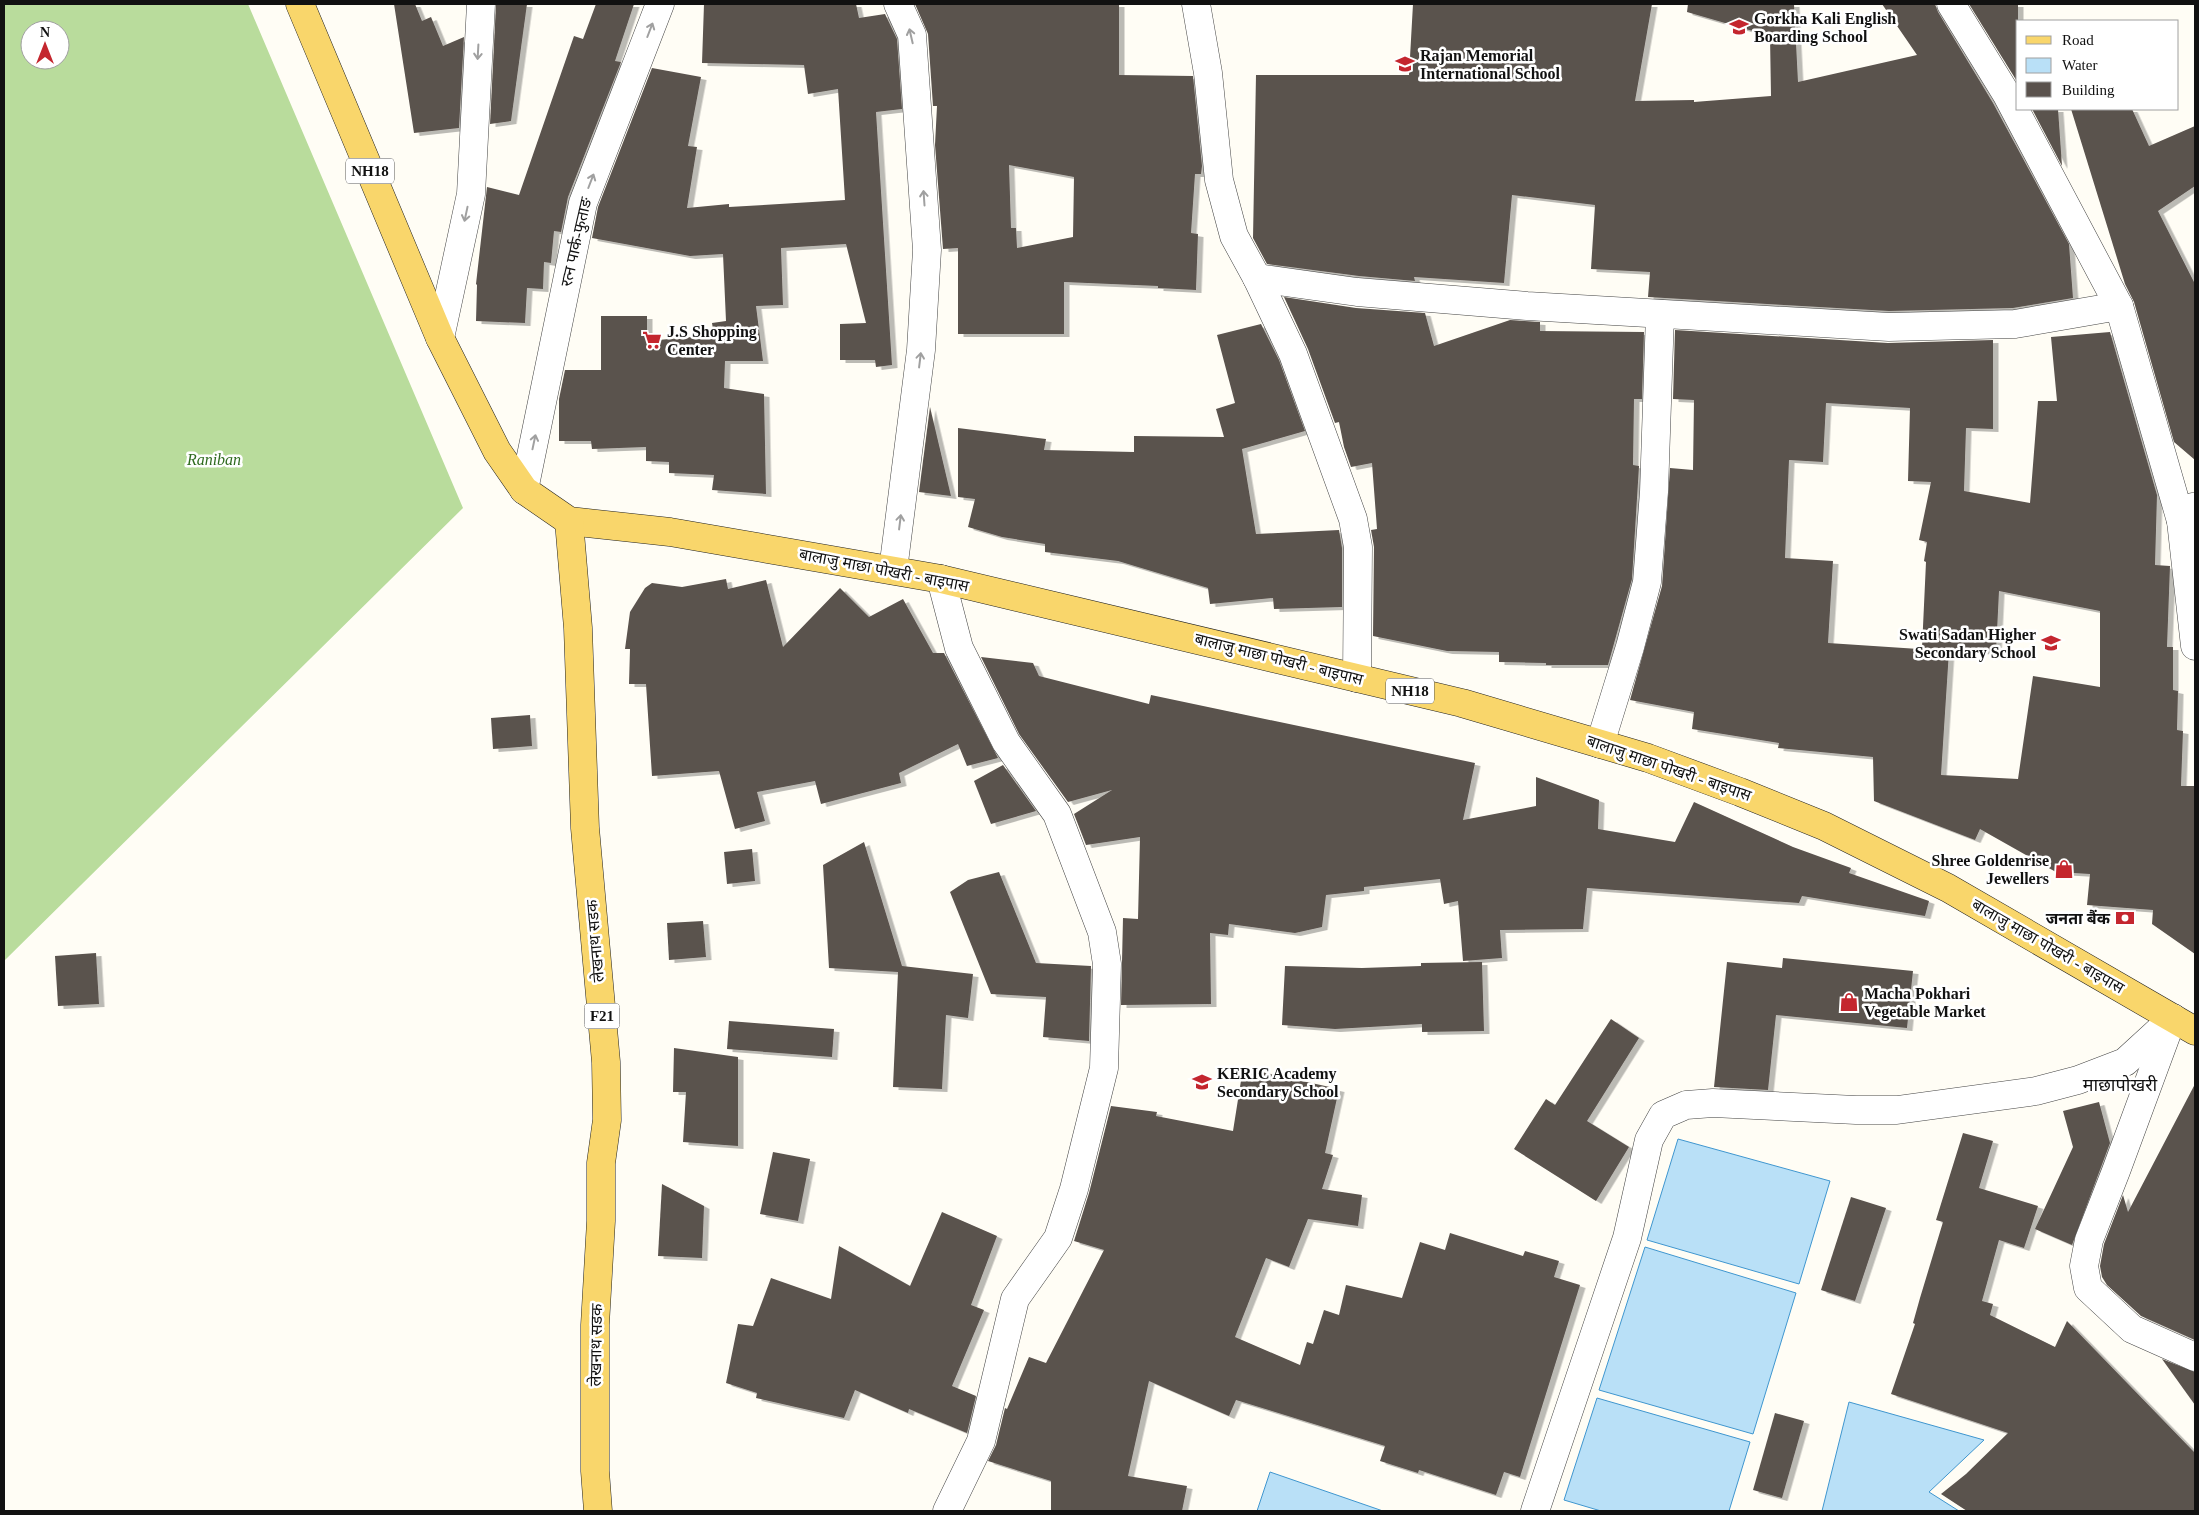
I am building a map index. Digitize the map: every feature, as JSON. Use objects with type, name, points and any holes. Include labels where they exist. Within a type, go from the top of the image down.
[{"type":"main road","name":"NH18","points":[[300,4],[440,338],[497,451],[524,490],[569,521]]},
{"type":"main road","name":"बालाजु माछा पोखरी - बाइपास","points":[[569,521],[670,532],[941,579],[1462,703],[1657,761],[1824,826],[1948,888],[2184,1024]]},
{"type":"main road","name":"लेखनाथ सडक","points":[[569,521],[578,628],[585,828],[606,1062],[608,1120],[601,1163],[602,1221],[595,1325],[598,1511]]},
{"type":"street","points":[[440,338],[470,194],[481,4]]},
{"type":"street","name":"रत्न पार्क-फुताङ","points":[[524,490],[583,203],[660,4]]},
{"type":"street","points":[[893,570],[921,350],[927,250],[912,35],[898,4]]},
{"type":"street","points":[[1196,4],[1208,72],[1219,180],[1234,236],[1257,278],[1293,354],[1353,520],[1358,547],[1357,678]]},
{"type":"street","points":[[1951,4],[2008,95],[2119,306],[2188,512],[2195,646]]},
{"type":"street","points":[[1257,278],[1357,292],[1526,306],[1889,327],[2015,324],[2119,306]]},
{"type":"street","points":[[1600,744],[1630,648],[1647,582],[1654,492],[1660,314]]},
{"type":"street","points":[[941,579],[959,648],[1006,742],[1057,814],[1102,932],[1107,964],[1104,1068],[1074,1189],[1058,1238],[1015,1299],[981,1441],[947,1511]]},
{"type":"street","points":[[2184,1024],[2116,1171],[2088,1240],[2084,1266],[2088,1288],[2132,1329],[2195,1357]]},
{"type":"street","points":[[1535,1511],[1627,1238],[1649,1140],[1663,1115],[1686,1106],[1713,1103],[1856,1110],[1897,1110],[2036,1091],[2078,1080],[2125,1062],[2184,1024]]},
{"type":"green space","name":"Raniban","points":[[4,4],[248,4],[463,508],[4,961]]},
{"type":"water","points":[[1678,1139],[1830,1181],[1799,1284],[1647,1240]]},
{"type":"water","points":[[1645,1247],[1796,1293],[1753,1434],[1599,1390]]},
{"type":"water","points":[[1597,1398],[1750,1442],[1729,1511],[1601,1511],[1564,1500]]},
{"type":"water","points":[[1849,1402],[1984,1440],[1929,1492],[1959,1511],[1822,1511]]},
{"type":"water","points":[[1270,1472],[1383,1511],[1257,1511]]},
{"type":"building","points":[[394,4],[415,4],[422,21],[431,17],[443,46],[464,37],[459,128],[414,133]]},
{"type":"building","points":[[496,4],[527,4],[511,121],[490,124]]},
{"type":"building","points":[[596,4],[634,4],[615,61],[621,62],[568,197],[561,232],[554,231],[551,263],[544,262],[543,289],[527,288],[525,323],[476,321],[476,284],[487,187],[519,195],[574,36],[583,39]]},
{"type":"building","points":[[704,4],[856,4],[859,18],[885,14],[897,39],[902,109],[876,112],[892,365],[876,367],[875,360],[840,360],[840,324],[866,323],[846,244],[781,248],[783,305],[756,306],[763,361],[725,361],[724,388],[764,394],[766,494],[712,490],[714,475],[669,473],[669,462],[646,461],[646,447],[592,449],[591,441],[559,441],[559,399],[565,370],[601,370],[601,316],[647,316],[647,341],[714,335],[712,323],[726,321],[723,254],[690,256],[592,238],[598,207],[652,68],[701,77],[688,146],[697,147],[687,208],[729,204],[729,207],[845,200],[838,89],[808,94],[804,65],[702,63]]},
{"type":"building","points":[[915,4],[1119,4],[1119,75],[1193,76],[1202,166],[1201,174],[1195,174],[1191,233],[1198,234],[1196,290],[1158,288],[1158,286],[1064,282],[1064,334],[958,334],[958,248],[943,249],[935,145],[937,106],[933,106],[928,34]],"holes":[[[1009,165],[1074,177],[1073,237],[1017,248],[1016,228],[1011,228]]]},
{"type":"building","points":[[1413,4],[1652,4],[1635,101],[1694,100],[1694,102],[1771,96],[1770,36],[1687,12],[1688,4],[1794,4],[1798,82],[1917,55],[1882,4],[1935,4],[1993,103],[2069,244],[2073,298],[2013,308],[1889,311],[1648,297],[1650,272],[1591,269],[1595,205],[1512,195],[1504,283],[1414,277],[1415,281],[1267,264],[1253,238],[1256,75],[1409,75]]},
{"type":"building","points":[[1969,4],[2018,4],[2018,20],[2016,20],[2016,80]]},
{"type":"building","points":[[2033,110],[2058,110],[2062,166]]},
{"type":"building","points":[[2071,110],[2132,110],[2149,146],[2195,126],[2195,186],[2158,211],[2195,284],[2195,460],[2174,442],[2134,302],[2125,284]]},
{"type":"building","points":[[1284,297],[1356,308],[1425,313],[1434,346],[1510,320],[1540,322],[1540,331],[1644,332],[1642,399],[1634,399],[1633,465],[1639,466],[1632,579],[1608,665],[1546,665],[1546,663],[1499,662],[1499,652],[1447,651],[1373,636],[1374,547],[1371,530],[1377,529],[1372,463],[1351,467],[1344,447],[1339,422],[1335,423],[1308,349]]},
{"type":"building","points":[[1261,324],[1279,360],[1305,431],[1242,449],[1256,534],[1339,530],[1342,548],[1342,607],[1274,609],[1273,598],[1210,604],[1208,588],[1118,561],[1045,552],[1045,544],[1002,537],[968,527],[975,499],[958,497],[958,428],[1046,439],[1044,450],[1134,452],[1134,436],[1224,437],[1216,409],[1235,403],[1217,335]]},
{"type":"building","points":[[1675,330],[1888,343],[1993,340],[1993,429],[1966,428],[1964,491],[2030,503],[2038,401],[2057,401],[2051,337],[2110,332],[2157,495],[2155,565],[2170,566],[2167,647],[2173,647],[2173,690],[2178,691],[2177,730],[2183,731],[2181,786],[2195,786],[2195,954],[2152,924],[2153,910],[2087,905],[2090,874],[2056,872],[1980,829],[1975,840],[1874,801],[1873,757],[1778,748],[1779,743],[1692,729],[1694,712],[1630,700],[1662,586],[1670,468],[1693,470],[1694,400],[1673,399]],"holes":[[[1826,403],[1910,408],[1908,481],[1931,482],[1919,540],[1927,542],[1924,561],[1926,562],[1922,648],[1996,652],[1999,591],[2100,611],[2100,687],[2033,676],[2018,779],[1941,775],[1949,651],[1828,643],[1833,561],[1785,558],[1789,460],[1823,462]]]},
{"type":"building","points":[[930,407],[951,496],[919,492]]},
{"type":"building","points":[[726,579],[728,589],[766,580],[783,647],[840,588],[869,617],[903,599],[933,653],[944,653],[998,758],[967,766],[958,744],[899,773],[901,783],[821,804],[815,781],[757,792],[765,821],[735,829],[719,771],[652,776],[646,684],[629,684],[630,649],[625,649],[630,612],[645,588],[652,583],[682,587]]},
{"type":"building","points":[[981,657],[1033,663],[1039,676],[1149,704],[1151,695],[1475,763],[1463,820],[1536,806],[1536,777],[1599,800],[1598,829],[1675,842],[1694,802],[1793,847],[1851,868],[1849,873],[1929,901],[1925,916],[1802,896],[1799,903],[1587,888],[1583,929],[1500,930],[1502,958],[1463,961],[1458,901],[1444,904],[1440,879],[1364,887],[1364,891],[1326,895],[1322,927],[1295,933],[1229,924],[1228,935],[1210,933],[1211,1004],[1121,1005],[1123,918],[1138,919],[1140,837],[1086,845],[1074,814],[1112,790],[1068,802],[1019,734]]},
{"type":"building","points":[[530,715],[532,746],[493,749],[491,718]]},
{"type":"building","points":[[1003,765],[1036,811],[991,824],[974,781]]},
{"type":"building","points":[[864,842],[902,966],[973,974],[968,1018],[946,1015],[942,1089],[893,1087],[898,972],[829,968],[823,865]]},
{"type":"building","points":[[752,849],[755,881],[727,884],[724,852]]},
{"type":"building","points":[[999,872],[1036,963],[1091,966],[1089,1041],[1043,1037],[1046,997],[991,994],[950,892],[968,880]]},
{"type":"building","points":[[703,921],[706,957],[669,960],[667,923]]},
{"type":"building","points":[[96,953],[99,1004],[58,1006],[55,956]]},
{"type":"building","points":[[1783,958],[1913,971],[1907,1028],[1776,1015],[1768,1090],[1714,1087],[1727,962],[1782,968]]},
{"type":"building","points":[[1482,962],[1484,1031],[1422,1032],[1422,1024],[1335,1029],[1282,1025],[1285,966],[1362,968],[1421,966],[1421,963]]},
{"type":"building","points":[[1611,1019],[1639,1038],[1587,1121],[1629,1147],[1596,1201],[1514,1149],[1546,1099],[1555,1105]]},
{"type":"building","points":[[729,1021],[834,1029],[832,1057],[727,1049]]},
{"type":"building","points":[[674,1048],[738,1057],[738,1146],[683,1142],[686,1092],[673,1092]]},
{"type":"building","points":[[1243,1068],[1339,1089],[1325,1153],[1333,1155],[1322,1189],[1362,1195],[1358,1226],[1308,1219],[1289,1267],[1266,1258],[1235,1337],[1300,1365],[1307,1342],[1313,1344],[1324,1310],[1339,1315],[1346,1285],[1402,1298],[1420,1242],[1445,1250],[1450,1233],[1523,1256],[1525,1251],[1559,1261],[1554,1277],[1580,1285],[1520,1477],[1504,1472],[1496,1495],[1419,1470],[1418,1473],[1380,1461],[1385,1446],[1236,1400],[1229,1416],[1149,1381],[1128,1476],[1187,1486],[1182,1511],[1051,1511],[1051,1481],[988,1461],[996,1445],[1005,1408],[1007,1409],[1029,1357],[1046,1363],[1104,1250],[1074,1241],[1089,1193],[1111,1106],[1157,1112],[1156,1116],[1233,1131]]},
{"type":"building","points":[[2195,1084],[2195,1340],[2141,1316],[2107,1285],[2102,1277],[2100,1266],[2104,1244],[2123,1195],[2128,1212]]},
{"type":"building","points":[[2099,1102],[2110,1143],[2072,1245],[2035,1229],[2073,1147],[2063,1111]]},
{"type":"building","points":[[1963,1133],[1993,1141],[1979,1188],[2038,1206],[2024,1248],[1999,1240],[1982,1301],[1993,1304],[1990,1315],[2055,1347],[2067,1321],[2195,1453],[2195,1511],[1967,1511],[1941,1494],[1966,1474],[2008,1433],[1891,1394],[1915,1324],[1913,1323],[1943,1222],[1936,1220]]},
{"type":"building","points":[[773,1152],[810,1159],[798,1221],[760,1214]]},
{"type":"building","points":[[662,1184],[704,1206],[702,1258],[658,1256]]},
{"type":"building","points":[[1851,1197],[1886,1208],[1855,1301],[1821,1290]]},
{"type":"building","points":[[942,1212],[997,1236],[971,1305],[984,1310],[952,1386],[976,1396],[967,1433],[909,1409],[908,1413],[855,1390],[844,1418],[756,1398],[757,1393],[726,1383],[738,1324],[753,1326],[771,1278],[831,1299],[839,1246],[910,1286]]},
{"type":"building","points":[[2162,1359],[2195,1372],[2195,1405]]},
{"type":"building","points":[[1775,1413],[1804,1421],[1782,1498],[1753,1490]]},
{"type":"place","name":"Gorkha Kali English Boarding School","points":[[1739,27]]},
{"type":"place","name":"Rajan Memorial International School","points":[[1405,64]]},
{"type":"place","name":"J.S Shopping Center","points":[[652,340]]},
{"type":"place","name":"Swati Sadan Higher Secondary School","points":[[2051,643]]},
{"type":"place","name":"Shree Goldenrise Jewellers","points":[[2064,869]]},
{"type":"place","name":"जनता बैंक","points":[[2125,918]]},
{"type":"place","name":"Macha Pokhari Vegetable Market","points":[[1849,1002]]},
{"type":"place","name":"KERIC Academy Secondary School","points":[[1202,1082]]},
{"type":"district","name":"माछापोखरी","points":[[2120,1085]]}]
